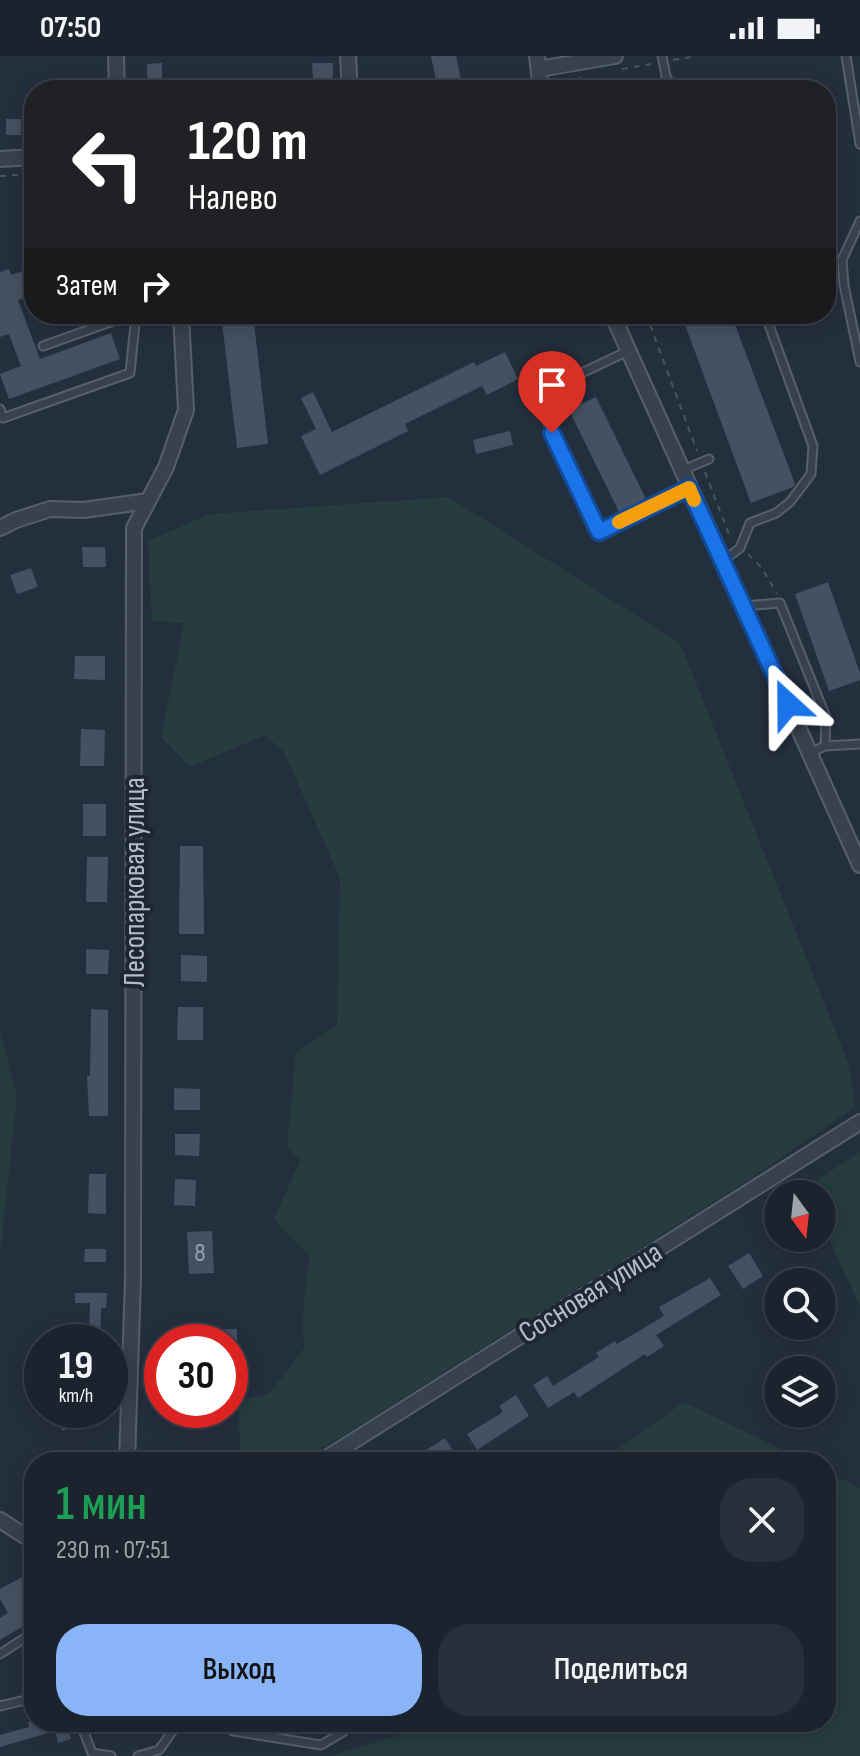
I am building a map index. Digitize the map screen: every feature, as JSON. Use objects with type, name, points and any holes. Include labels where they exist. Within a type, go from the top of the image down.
[{"type":"street","points":[[116,56],[117,80]]},
{"type":"street","points":[[348,56],[349,80]]},
{"type":"street","points":[[538,62],[618,63]]},
{"type":"street","points":[[0,159],[24,158]]},
{"type":"street","name":"Лесопарковая улица","points":[[127,1452],[133,1278],[134,528],[166,467],[186,410],[182,324]]},
{"type":"street","points":[[616,324],[860,865]]},
{"type":"street","points":[[0,528],[50,509],[84,510],[148,501]]},
{"type":"street","name":"Сосновая улица","points":[[336,1452],[860,1122]]},
{"type":"street","points":[[0,1520],[24,1536]]},
{"type":"lane","points":[[846,56],[860,144]]},
{"type":"lane","points":[[662,59],[669,80]]},
{"type":"lane","points":[[860,221],[842,260],[860,362]]},
{"type":"lane","points":[[43,346],[106,324]]},
{"type":"lane","points":[[0,409],[3,418],[130,373],[133,324]]},
{"type":"lane","points":[[723,561],[740,548],[750,523],[776,513],[790,502],[811,474],[813,446],[769,324]]},
{"type":"lane","points":[[628,351],[550,388],[540,396],[541,408],[599,532],[689,488]]},
{"type":"lane","points":[[681,471],[709,459]]},
{"type":"lane","points":[[743,606],[780,603],[826,717],[825,746]]},
{"type":"lane","points":[[810,753],[825,746],[860,744]]},
{"type":"lane","points":[[0,1654],[24,1638]]},
{"type":"lane","points":[[0,1706],[24,1700]]},
{"type":"lane","points":[[84,1732],[92,1753],[111,1756]]},
{"type":"lane","points":[[138,1756],[159,1750],[172,1732]]},
{"type":"lane","points":[[239,1732],[321,1745],[343,1732]]},
{"type":"path","points":[[618,63],[696,56]]},
{"type":"path","points":[[0,176],[24,175]]},
{"type":"green space","points":[[448,497],[680,643],[849,1065],[855,1107],[750,1179],[318,1452],[241,1452],[239,1428],[248,1428],[248,1398],[270,1393],[305,1347],[302,1323],[309,1255],[274,1219],[300,1160],[287,1146],[296,1053],[337,1025],[340,878],[284,752],[265,735],[190,767],[161,737],[184,623],[152,621],[148,541],[210,514]]},
{"type":"green space","points":[[0,1030],[17,1097],[0,1254]]},
{"type":"green space","points":[[860,1152],[860,1306],[835,1252],[836,1180],[817,1180]]},
{"type":"green space","points":[[684,1402],[786,1452],[613,1452]]},
{"type":"green space","points":[[836,1476],[860,1488],[860,1756],[330,1756],[408,1732],[836,1732]]},
{"type":"building","points":[[431,56],[456,56],[461,80],[436,80]]},
{"type":"building","points":[[162,63],[162,80],[147,80],[147,64]]},
{"type":"building","points":[[312,63],[333,63],[333,79],[313,79]]},
{"type":"building","points":[[6,119],[21,119],[21,135],[6,135]]},
{"type":"building","points":[[9,269],[11,275],[24,270],[24,298],[18,300],[24,324],[27,324],[40,359],[111,333],[120,359],[9,399],[0,374],[21,366],[9,334],[0,337],[0,272]]},
{"type":"building","points":[[222,324],[254,324],[268,444],[237,448]]},
{"type":"building","points":[[685,324],[735,324],[795,484],[751,503]]},
{"type":"building","points":[[505,352],[518,379],[487,395],[482,386],[405,424],[408,431],[320,475],[301,436],[316,429],[301,398],[313,392],[332,432],[474,362],[476,366]]},
{"type":"building","points":[[596,397],[646,499],[619,512],[569,410]]},
{"type":"building","points":[[510,431],[513,445],[476,454],[473,440]]},
{"type":"building","points":[[82,547],[105,547],[106,567],[83,567]]},
{"type":"building","points":[[31,568],[38,587],[17,594],[10,575]]},
{"type":"building","points":[[828,582],[860,673],[860,680],[829,691],[795,594]]},
{"type":"building","points":[[75,656],[105,656],[105,680],[74,679]]},
{"type":"building","points":[[81,729],[105,730],[104,766],[80,766]]},
{"type":"building","points":[[83,804],[106,804],[106,836],[83,836]]},
{"type":"building","points":[[180,846],[203,846],[204,934],[179,934]]},
{"type":"building","points":[[87,857],[108,857],[107,902],[86,902]]},
{"type":"building","points":[[86,949],[109,950],[108,974],[86,974]]},
{"type":"building","points":[[181,955],[207,956],[207,982],[181,981]]},
{"type":"building","points":[[178,1007],[203,1007],[203,1040],[177,1040]]},
{"type":"building","points":[[91,1009],[108,1010],[108,1116],[89,1116],[87,1076],[90,1076]]},
{"type":"building","points":[[174,1088],[200,1089],[200,1110],[174,1110]]},
{"type":"building","points":[[175,1134],[200,1134],[199,1156],[175,1155]]},
{"type":"building","points":[[89,1174],[106,1174],[106,1214],[88,1213]]},
{"type":"building","points":[[175,1179],[196,1180],[195,1206],[174,1205]]},
{"type":"building","points":[[212,1231],[214,1273],[189,1274],[187,1232]]},
{"type":"building","points":[[85,1249],[106,1249],[106,1262],[84,1262]]},
{"type":"building","points":[[749,1253],[763,1276],[743,1289],[728,1266]]},
{"type":"building","points":[[710,1278],[721,1295],[656,1335],[664,1346],[647,1357],[645,1354],[578,1398],[574,1392],[548,1408],[533,1385],[547,1376],[553,1386],[599,1357],[596,1353],[615,1341],[617,1344],[664,1316],[659,1307]]},
{"type":"building","points":[[75,1293],[107,1293],[106,1308],[101,1308],[101,1324],[89,1324],[90,1303],[75,1303]]},
{"type":"building","points":[[516,1395],[529,1416],[477,1450],[467,1434],[503,1412],[499,1406]]},
{"type":"building","points":[[445,1438],[454,1452],[423,1452]]},
{"type":"building","points":[[24,1576],[24,1626],[0,1640],[0,1618],[8,1613],[0,1599],[0,1589]]},
{"type":"building","points":[[24,1728],[24,1732],[52,1732],[0,1747],[0,1735]]},
{"type":"building","points":[[55,1732],[69,1732],[71,1739],[58,1743]]},
{"type":"slow traffic","points":[[619,522],[689,488],[694,500]]},
{"type":"route","points":[[552,433],[599,532],[689,488],[788,704]]}]
